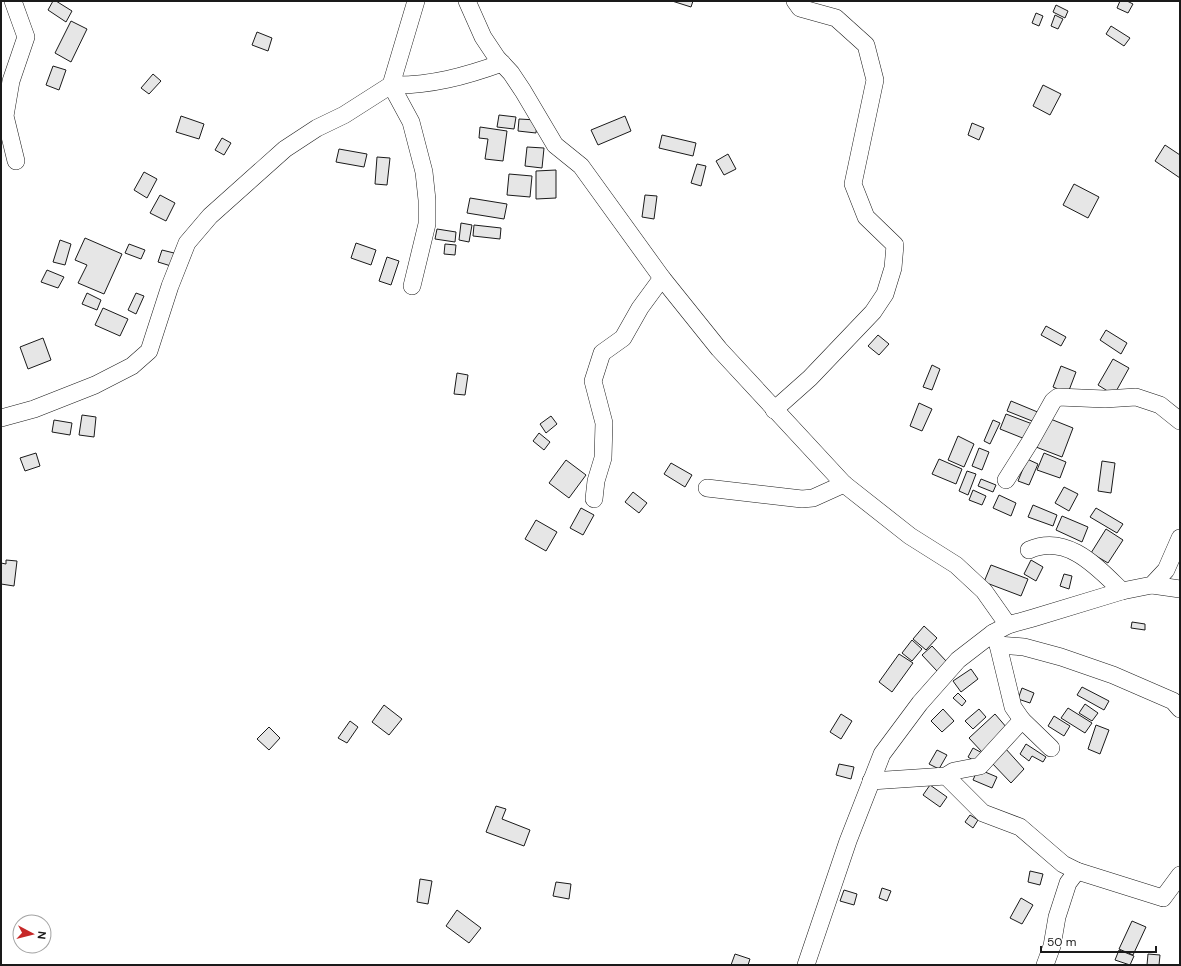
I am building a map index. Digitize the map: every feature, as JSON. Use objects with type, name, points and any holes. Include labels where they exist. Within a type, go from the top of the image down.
[{"type":"street","points":[[13,1],[26,37],[11,81],[5,116],[16,161]]},
{"type":"street","points":[[412,286],[427,224],[424,172],[411,122],[391,85],[416,1]]},
{"type":"street","points":[[468,1],[483,37],[523,90],[555,145],[581,166],[662,278],[719,349],[844,484],[910,536],[956,565],[984,591],[1008,624]]},
{"type":"street","points":[[774,410],[810,378],[873,312],[885,294],[893,268],[895,245],[866,218],[853,184],[875,80],[866,45],[836,18],[800,8],[795,1]]},
{"type":"street","points":[[1,418],[34,409],[89,388],[132,366],[149,351],[170,286],[187,243],[210,216],[285,149],[317,128],[344,115],[391,85],[410,86],[447,80],[477,72],[502,63]]},
{"type":"street","points":[[594,499],[596,481],[603,458],[604,423],[594,381],[602,353],[624,338],[640,308],[662,278]]},
{"type":"street","points":[[1006,480],[1053,401],[1058,397],[1136,397],[1160,405],[1180,421]]},
{"type":"street","points":[[706,488],[802,499],[813,498],[844,484]]},
{"type":"street","points":[[1152,585],[1166,570],[1180,538]]},
{"type":"street","points":[[1029,550],[1039,546],[1049,545],[1077,553],[1090,561],[1122,591]]},
{"type":"street","points":[[806,965],[848,841],[882,754],[920,703],[958,660],[995,639],[1008,624],[1122,591],[1152,585],[1180,589]]},
{"type":"street","points":[[995,639],[1061,657],[1113,675],[1173,701],[1180,709]]},
{"type":"street","points":[[995,639],[1013,707],[1022,720],[1051,748]]},
{"type":"street","points":[[871,781],[946,776],[954,771],[980,766],[1022,720]]},
{"type":"street","points":[[946,776],[982,813],[1020,827],[1063,864],[1077,870],[1163,898],[1180,875]]},
{"type":"street","points":[[1045,965],[1052,946],[1057,917],[1068,884],[1077,870]]},
{"type":"building","points":[[53,1],[56,1],[72,11],[66,22],[48,10]]},
{"type":"building","points":[[672,1],[693,1],[691,7]]},
{"type":"building","points":[[1120,1],[1127,1],[1133,4],[1128,13],[1117,8]]},
{"type":"building","points":[[1056,5],[1068,11],[1065,18],[1053,12]]},
{"type":"building","points":[[1036,13],[1043,16],[1039,26],[1032,23]]},
{"type":"building","points":[[1055,15],[1063,19],[1058,29],[1051,26]]},
{"type":"building","points":[[71,21],[87,29],[71,62],[55,53]]},
{"type":"building","points":[[1111,26],[1130,38],[1124,46],[1106,34]]},
{"type":"building","points":[[257,32],[272,38],[268,51],[252,45]]},
{"type":"building","points":[[53,66],[66,70],[59,90],[46,85]]},
{"type":"building","points":[[153,74],[161,81],[149,94],[141,88]]},
{"type":"building","points":[[1043,85],[1061,94],[1050,115],[1033,106]]},
{"type":"building","points":[[499,115],[516,117],[514,129],[497,127]]},
{"type":"building","points":[[181,116],[204,124],[199,139],[176,132]]},
{"type":"building","points":[[625,116],[631,131],[598,145],[591,130]]},
{"type":"building","points":[[519,119],[537,120],[536,133],[518,131]]},
{"type":"building","points":[[972,123],[984,128],[979,140],[968,135]]},
{"type":"building","points":[[480,127],[507,131],[503,161],[485,159],[488,139],[479,138]]},
{"type":"building","points":[[662,135],[696,143],[693,156],[659,148]]},
{"type":"building","points":[[222,138],[231,143],[224,155],[215,150]]},
{"type":"building","points":[[1165,145],[1180,155],[1180,178],[1155,161]]},
{"type":"building","points":[[527,147],[544,148],[542,168],[525,166]]},
{"type":"building","points":[[339,149],[367,154],[364,167],[336,162]]},
{"type":"building","points":[[728,154],[736,169],[724,175],[716,161]]},
{"type":"building","points":[[377,157],[390,158],[387,185],[375,184]]},
{"type":"building","points":[[697,164],[706,166],[701,186],[691,183]]},
{"type":"building","points":[[556,170],[556,198],[536,199],[536,171]]},
{"type":"building","points":[[144,172],[157,179],[147,198],[134,190]]},
{"type":"building","points":[[509,174],[532,176],[530,197],[507,195]]},
{"type":"building","points":[[1074,184],[1099,197],[1088,218],[1063,205]]},
{"type":"building","points":[[160,195],[175,203],[166,221],[150,213]]},
{"type":"building","points":[[645,195],[657,196],[654,219],[642,217]]},
{"type":"building","points":[[470,198],[507,204],[504,219],[467,213]]},
{"type":"building","points":[[461,223],[472,225],[469,242],[459,240]]},
{"type":"building","points":[[474,225],[501,228],[500,239],[473,236]]},
{"type":"building","points":[[437,229],[456,232],[455,242],[435,239]]},
{"type":"building","points":[[85,238],[122,254],[104,294],[78,283],[87,265],[75,260]]},
{"type":"building","points":[[60,240],[71,244],[65,265],[53,262]]},
{"type":"building","points":[[356,243],[376,250],[371,265],[351,258]]},
{"type":"building","points":[[129,244],[145,250],[141,259],[125,253]]},
{"type":"building","points":[[445,244],[456,245],[455,255],[444,254]]},
{"type":"building","points":[[162,250],[174,253],[171,266],[158,262]]},
{"type":"building","points":[[387,257],[399,261],[391,285],[379,281]]},
{"type":"building","points":[[47,270],[64,277],[58,288],[41,282]]},
{"type":"building","points":[[87,293],[101,300],[97,310],[82,304]]},
{"type":"building","points":[[136,293],[144,296],[136,314],[128,310]]},
{"type":"building","points":[[103,308],[128,319],[120,336],[95,325]]},
{"type":"building","points":[[1046,326],[1066,337],[1061,346],[1041,335]]},
{"type":"building","points":[[1106,330],[1127,343],[1121,354],[1100,340]]},
{"type":"building","points":[[878,335],[889,344],[879,355],[868,346]]},
{"type":"building","points":[[43,338],[51,360],[28,369],[20,347]]},
{"type":"building","points":[[1113,359],[1129,368],[1114,395],[1098,385]]},
{"type":"building","points":[[932,365],[940,369],[932,390],[923,387]]},
{"type":"building","points":[[1061,366],[1076,372],[1068,393],[1053,387]]},
{"type":"building","points":[[457,373],[468,375],[465,395],[454,394]]},
{"type":"building","points":[[1011,401],[1040,413],[1037,423],[1007,411]]},
{"type":"building","points":[[919,403],[932,409],[922,431],[910,426]]},
{"type":"building","points":[[1006,414],[1035,425],[1030,441],[1000,429]]},
{"type":"building","points":[[82,415],[96,417],[94,437],[79,435]]},
{"type":"building","points":[[551,416],[557,424],[546,433],[540,424]]},
{"type":"building","points":[[1048,418],[1073,428],[1062,457],[1036,447]]},
{"type":"building","points":[[54,420],[72,423],[70,435],[52,432]]},
{"type":"building","points":[[993,420],[1000,423],[990,444],[984,441]]},
{"type":"building","points":[[539,433],[550,442],[544,450],[533,441]]},
{"type":"building","points":[[958,436],[974,444],[964,467],[948,460]]},
{"type":"building","points":[[979,448],[989,452],[982,470],[972,466]]},
{"type":"building","points":[[36,453],[40,466],[25,471],[20,458]]},
{"type":"building","points":[[1044,453],[1066,462],[1060,478],[1037,470]]},
{"type":"building","points":[[939,459],[962,469],[956,484],[932,474]]},
{"type":"building","points":[[1027,459],[1038,464],[1029,485],[1018,481]]},
{"type":"building","points":[[566,460],[586,475],[569,498],[549,483]]},
{"type":"building","points":[[1102,461],[1115,463],[1111,493],[1098,491]]},
{"type":"building","points":[[671,463],[692,475],[685,487],[664,474]]},
{"type":"building","points":[[967,471],[976,474],[968,495],[959,491]]},
{"type":"building","points":[[981,479],[996,485],[993,492],[978,486]]},
{"type":"building","points":[[1064,487],[1078,494],[1069,511],[1055,503]]},
{"type":"building","points":[[973,490],[986,496],[982,505],[969,500]]},
{"type":"building","points":[[633,492],[647,503],[639,513],[625,502]]},
{"type":"building","points":[[999,495],[1016,503],[1011,516],[993,508]]},
{"type":"building","points":[[1033,505],[1057,515],[1053,526],[1028,517]]},
{"type":"building","points":[[581,508],[594,515],[583,535],[570,528]]},
{"type":"building","points":[[1096,508],[1123,524],[1117,533],[1090,517]]},
{"type":"building","points":[[1062,516],[1088,527],[1082,542],[1056,530]]},
{"type":"building","points":[[536,520],[557,532],[546,551],[525,539]]},
{"type":"building","points":[[1106,529],[1123,540],[1108,563],[1091,553]]},
{"type":"building","points":[[6,560],[17,561],[14,586],[1,584],[1,563],[6,564]]},
{"type":"building","points":[[1031,560],[1043,567],[1036,581],[1024,574]]},
{"type":"building","points":[[991,565],[1028,579],[1021,596],[984,582]]},
{"type":"building","points":[[1064,574],[1072,576],[1069,589],[1060,586]]},
{"type":"building","points":[[1132,622],[1145,624],[1145,630],[1131,628]]},
{"type":"building","points":[[924,626],[937,638],[926,650],[913,639]]},
{"type":"building","points":[[912,640],[922,649],[912,661],[902,653]]},
{"type":"building","points":[[932,646],[947,662],[937,671],[922,655]]},
{"type":"building","points":[[899,654],[913,663],[892,692],[879,682]]},
{"type":"building","points":[[971,669],[978,679],[961,692],[953,681]]},
{"type":"building","points":[[1082,687],[1109,701],[1104,710],[1077,695]]},
{"type":"building","points":[[1022,688],[1034,693],[1030,703],[1018,699]]},
{"type":"building","points":[[958,693],[966,701],[962,706],[953,698]]},
{"type":"building","points":[[1085,704],[1098,713],[1092,721],[1079,713]]},
{"type":"building","points":[[384,705],[402,719],[389,735],[372,722]]},
{"type":"building","points":[[1068,708],[1092,723],[1085,733],[1061,718]]},
{"type":"building","points":[[943,709],[954,721],[942,732],[931,721]]},
{"type":"building","points":[[979,709],[986,717],[973,729],[965,721]]},
{"type":"building","points":[[841,714],[852,721],[841,739],[830,732]]},
{"type":"building","points":[[995,714],[1007,728],[982,752],[969,738]]},
{"type":"building","points":[[1054,716],[1070,726],[1064,736],[1048,726]]},
{"type":"building","points":[[350,721],[358,727],[347,743],[338,738]]},
{"type":"building","points":[[1096,725],[1109,730],[1100,754],[1088,749]]},
{"type":"building","points":[[269,727],[280,738],[269,750],[257,739]]},
{"type":"building","points":[[1026,744],[1046,757],[1043,762],[1032,756],[1029,761],[1020,754]]},
{"type":"building","points":[[973,748],[984,754],[979,764],[968,757]]},
{"type":"building","points":[[1005,748],[1024,769],[1011,783],[991,762]]},
{"type":"building","points":[[937,750],[947,755],[939,769],[929,764]]},
{"type":"building","points":[[839,764],[854,767],[851,779],[836,775]]},
{"type":"building","points":[[978,769],[997,777],[992,788],[973,780]]},
{"type":"building","points":[[930,785],[947,797],[940,807],[923,795]]},
{"type":"building","points":[[496,806],[506,809],[502,819],[530,830],[524,846],[486,832]]},
{"type":"building","points":[[970,815],[978,820],[973,828],[965,822]]},
{"type":"building","points":[[1030,871],[1043,874],[1040,885],[1028,882]]},
{"type":"building","points":[[420,879],[432,881],[428,904],[417,902]]},
{"type":"building","points":[[556,882],[571,884],[569,899],[553,896]]},
{"type":"building","points":[[882,888],[891,891],[887,901],[879,898]]},
{"type":"building","points":[[844,890],[857,894],[854,905],[840,901]]},
{"type":"building","points":[[1021,898],[1033,905],[1022,924],[1010,918]]},
{"type":"building","points":[[457,910],[481,928],[469,943],[446,926]]},
{"type":"building","points":[[1132,921],[1146,927],[1133,955],[1119,949]]},
{"type":"building","points":[[1119,950],[1134,956],[1130,965],[1115,960]]},
{"type":"building","points":[[735,954],[750,959],[748,965],[731,965]]},
{"type":"building","points":[[1148,954],[1160,955],[1159,965],[1147,965]]}]
